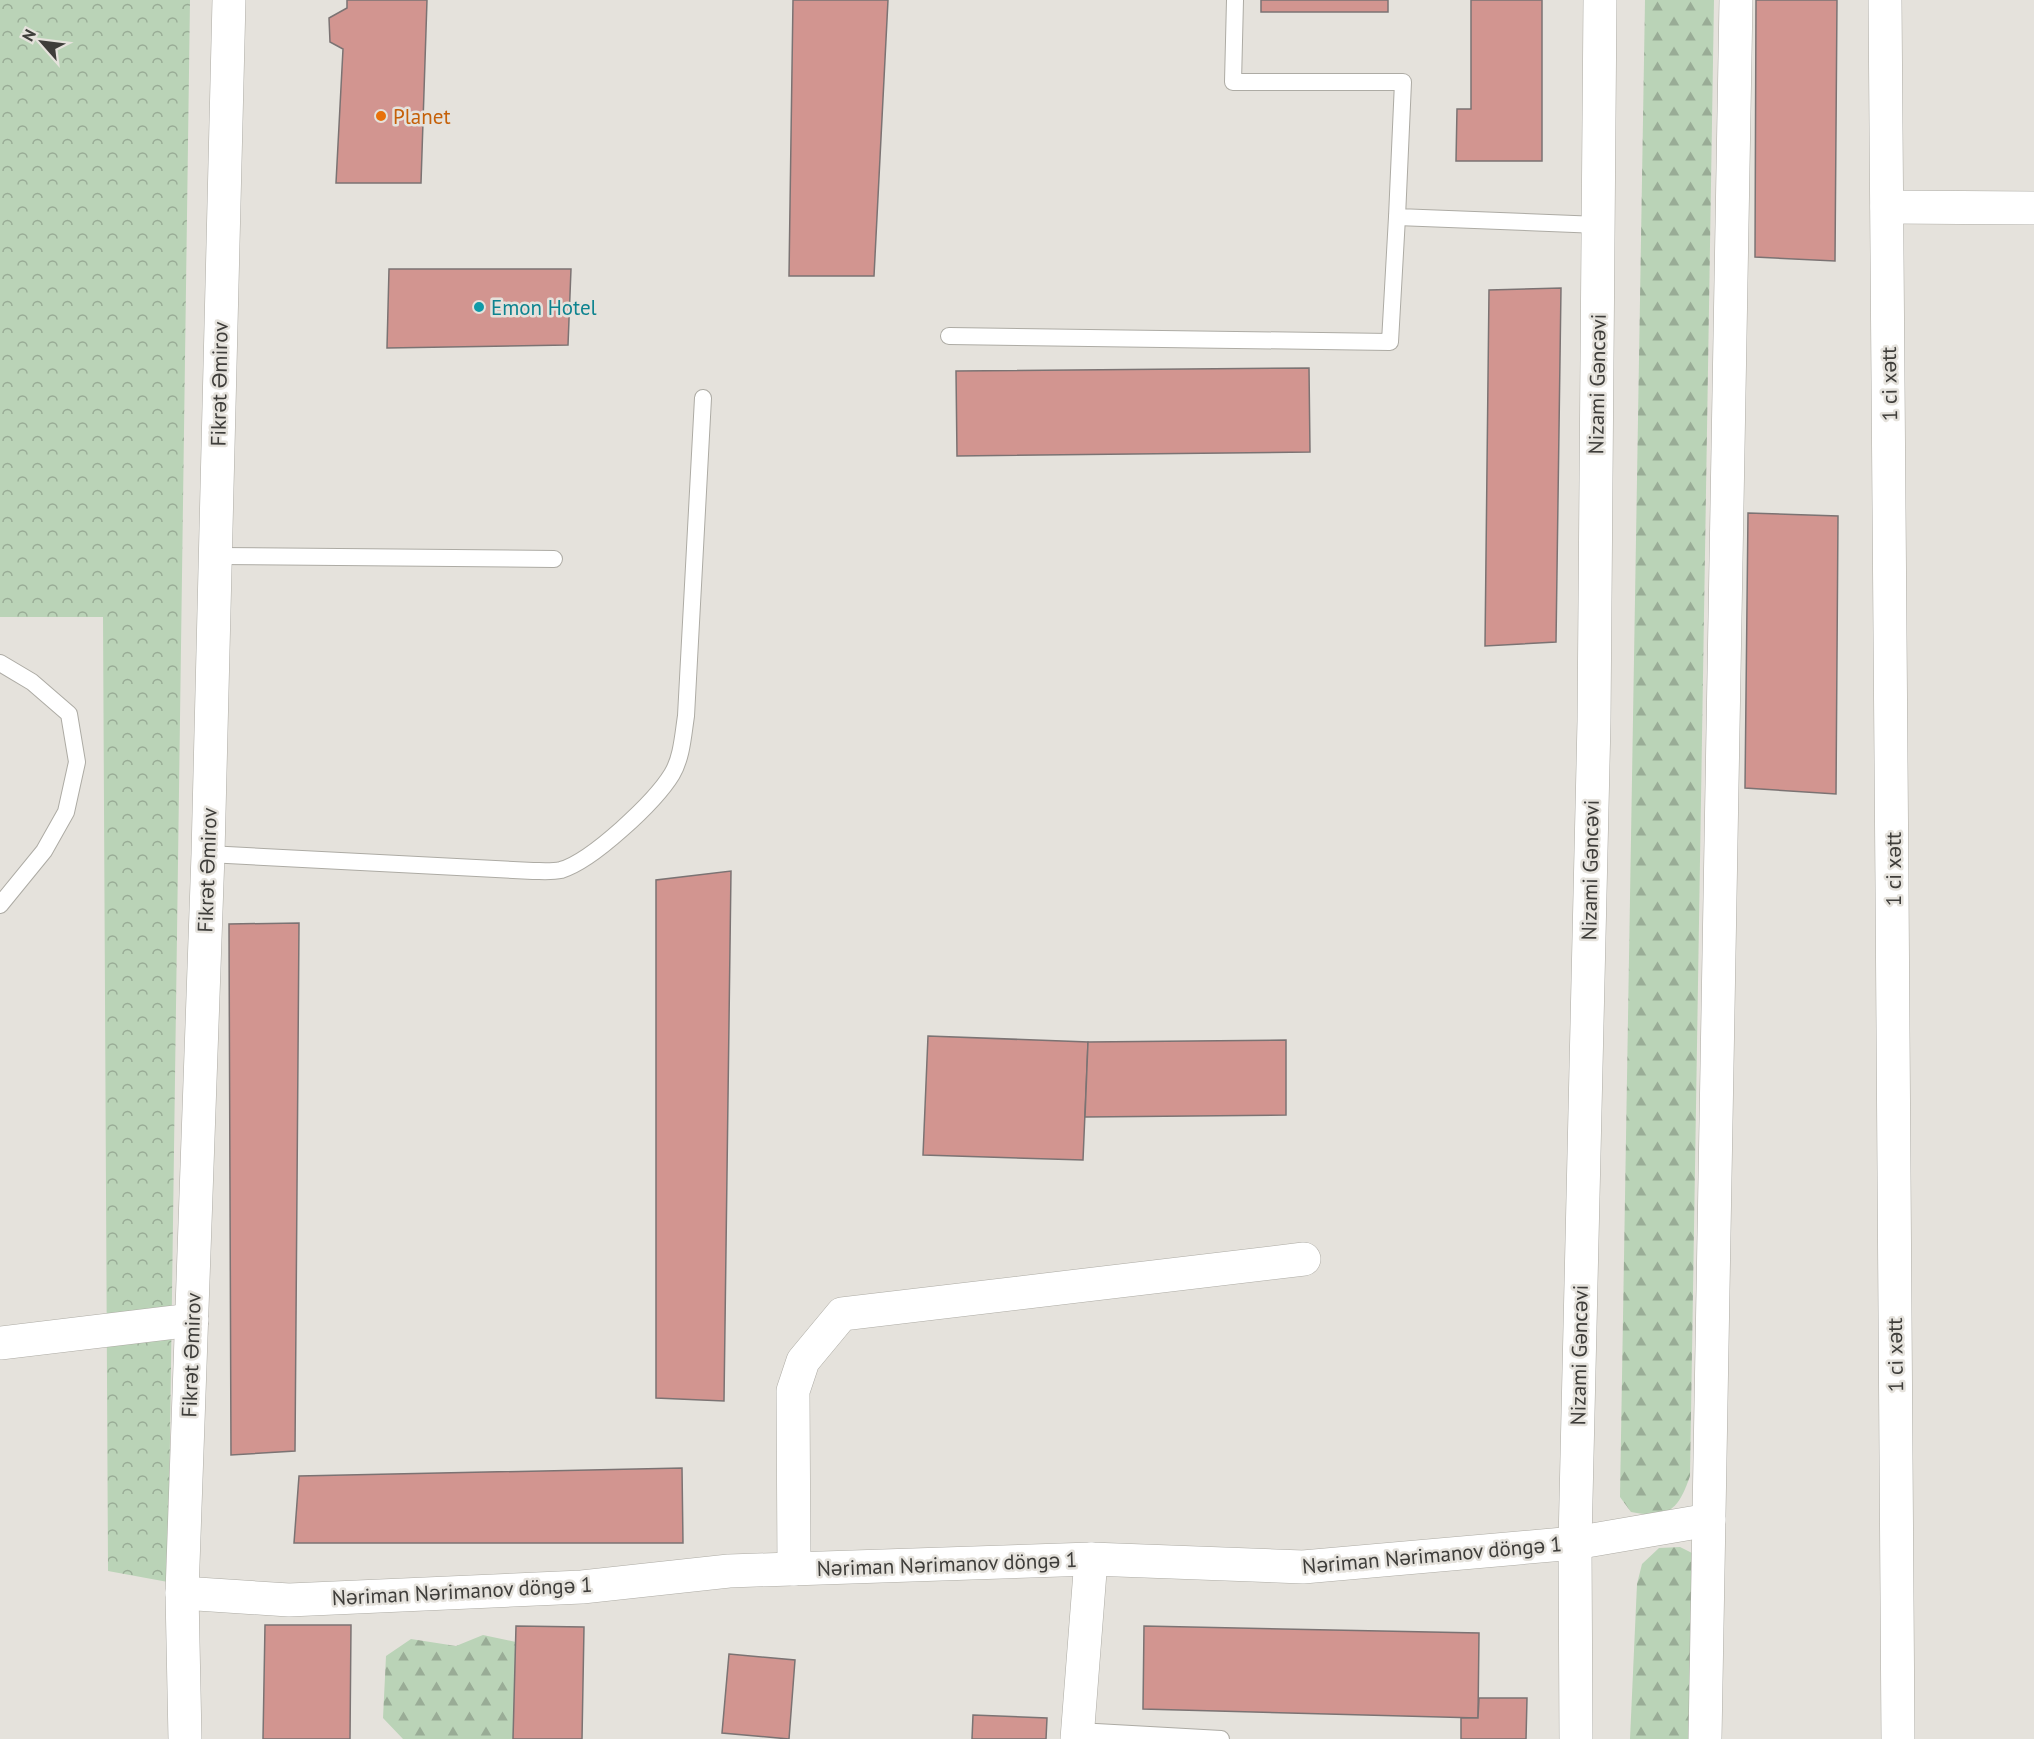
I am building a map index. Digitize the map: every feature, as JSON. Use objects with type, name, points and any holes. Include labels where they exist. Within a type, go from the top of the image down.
[{"type":"street","name":"Fikrət Əmirov","points":[[185,1739],[182,1593],[208,854],[229,0]]},
{"type":"street","name":"Nizami Gəncəvi","points":[[1576,1739],[1575,1543],[1594,721],[1600,0]]},
{"type":"street","points":[[1705,1739],[1736,0]]},
{"type":"street","name":"1 ci xətt","points":[[1885,0],[1898,1739]]},
{"type":"street","points":[[1887,207],[2034,208]]},
{"type":"street","points":[[794,1569],[793,1391],[803,1361],[842,1314],[1304,1259]]},
{"type":"street","points":[[0,1343],[192,1320]]},
{"type":"street","name":"Nəriman Nərimanov döngə 1","points":[[182,1593],[289,1600],[582,1587],[729,1571],[1091,1559],[1303,1567],[1575,1543],[1709,1520]]},
{"type":"street","points":[[1077,1735],[1091,1559]]},
{"type":"lane","points":[[949,336],[1390,342],[1403,82],[1233,82],[1235,0]]},
{"type":"lane","points":[[1396,217],[1599,225]]},
{"type":"lane","points":[[208,854],[533,871],[560,870],[610,840],[641,811],[671,775],[679,758],[686,716],[703,398]]},
{"type":"lane","points":[[215,556],[554,559]]},
{"type":"lane","points":[[0,663],[32,682],[69,714],[77,762],[66,812],[44,851],[0,905]]},
{"type":"lane","points":[[1077,1735],[1221,1739]]},
{"type":"green space","points":[[0,0],[190,0],[168,1582],[108,1571],[103,617],[0,617]]},
{"type":"green space","points":[[1645,0],[1714,0],[1690,1476],[1676,1505],[1663,1513],[1654,1514],[1631,1512],[1620,1497]]},
{"type":"green space","points":[[1680,1547],[1692,1553],[1697,1561],[1694,1739],[1630,1739],[1637,1584],[1642,1564],[1659,1548]]},
{"type":"green space","points":[[483,1635],[516,1642],[513,1739],[403,1739],[383,1718],[386,1656],[411,1639],[456,1646]]},
{"type":"building","name":"Planet","points":[[347,0],[427,0],[421,183],[336,183],[343,49],[330,42],[329,18],[347,8]]},
{"type":"building","points":[[793,0],[888,0],[874,276],[789,276]]},
{"type":"building","points":[[1261,0],[1388,0],[1388,12],[1261,12]]},
{"type":"building","points":[[1471,0],[1542,0],[1542,161],[1456,161],[1457,109],[1471,109]]},
{"type":"building","points":[[1756,0],[1837,0],[1835,261],[1755,257]]},
{"type":"building","name":"Emon Hotel","points":[[389,269],[571,269],[568,345],[387,348]]},
{"type":"building","points":[[1561,288],[1556,642],[1485,646],[1489,290]]},
{"type":"building","points":[[1309,368],[1310,452],[957,456],[956,371]]},
{"type":"building","points":[[1748,513],[1838,516],[1836,794],[1745,788]]},
{"type":"building","points":[[731,871],[724,1401],[656,1398],[656,880]]},
{"type":"building","points":[[299,923],[295,1451],[231,1455],[229,924]]},
{"type":"building","points":[[928,1036],[1088,1042],[1083,1160],[923,1155]]},
{"type":"building","points":[[1286,1040],[1286,1115],[1085,1117],[1088,1042]]},
{"type":"building","points":[[682,1468],[683,1543],[294,1543],[299,1476]]},
{"type":"building","points":[[265,1625],[351,1625],[350,1739],[263,1739]]},
{"type":"building","points":[[516,1626],[584,1627],[582,1739],[513,1739]]},
{"type":"building","points":[[1144,1626],[1479,1633],[1478,1718],[1143,1709]]},
{"type":"building","points":[[729,1654],[795,1660],[789,1739],[722,1733]]},
{"type":"building","points":[[1479,1698],[1527,1698],[1526,1739],[1461,1739],[1461,1718],[1478,1718]]},
{"type":"building","points":[[973,1715],[1047,1718],[1046,1739],[972,1739]]},
{"type":"place","name":"Planet","points":[[381,116]]},
{"type":"place","name":"Emon Hotel","points":[[479,307]]}]
